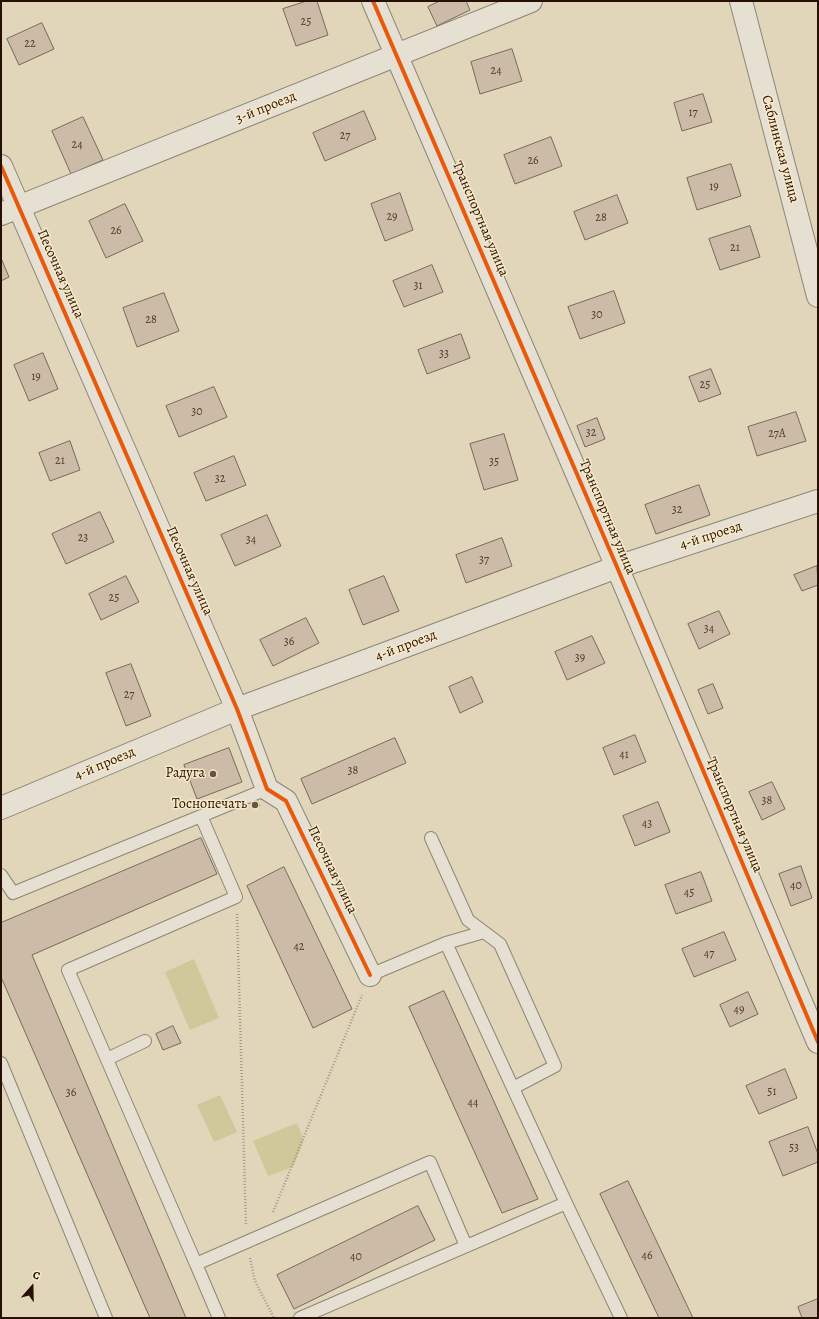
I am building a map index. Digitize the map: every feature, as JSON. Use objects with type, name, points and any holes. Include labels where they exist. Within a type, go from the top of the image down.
[{"type":"street","name":"Транспортная улица","points":[[373,1],[617,567],[818,1042]]},
{"type":"street","name":"3-й проезд","points":[[10,211],[398,56],[531,1]]},
{"type":"street","name":"Саблинская улица","points":[[741,1],[818,296]]},
{"type":"street","name":"Песочная улица","points":[[1,166],[10,211],[237,709],[267,789],[286,801],[367,981]]},
{"type":"street","name":"4-й проезд","points":[[1,808],[237,709],[617,567],[818,501]]},
{"type":"lane","points":[[1,875],[14,893],[267,789]]},
{"type":"lane","points":[[200,816],[236,897],[68,970],[219,1318]]},
{"type":"lane","points":[[431,838],[468,920],[500,944],[555,1066],[513,1088]]},
{"type":"lane","points":[[367,981],[446,943],[484,932]]},
{"type":"lane","points":[[446,943],[566,1203],[621,1318]]},
{"type":"lane","points":[[106,1059],[145,1042]]},
{"type":"lane","points":[[1,1064],[106,1318]]},
{"type":"lane","points":[[196,1264],[430,1162],[466,1246]]},
{"type":"lane","points":[[300,1318],[566,1203]]},
{"type":"path","points":[[237,908],[246,1222]]},
{"type":"path","points":[[273,1210],[367,981]]},
{"type":"path","points":[[249,1254],[255,1281],[274,1318]]},
{"type":"shaded area","points":[[194,959],[219,1018],[190,1030],[165,972]]},
{"type":"shaded area","points":[[220,1095],[237,1132],[214,1142],[197,1105]]},
{"type":"shaded area","points":[[297,1123],[304,1140],[293,1167],[268,1176],[253,1141]]},
{"type":"building","points":[[307,1],[317,1],[328,35],[296,46],[283,9]]},
{"type":"building","points":[[440,1],[466,1],[470,10],[437,26],[428,7]]},
{"type":"building","points":[[42,23],[54,49],[19,65],[7,39]]},
{"type":"building","points":[[512,49],[522,81],[480,94],[471,62]]},
{"type":"building","points":[[703,94],[712,122],[682,131],[674,103]]},
{"type":"building","points":[[364,111],[376,139],[325,161],[313,133]]},
{"type":"building","points":[[83,117],[103,160],[71,174],[52,131]]},
{"type":"building","points":[[551,137],[562,166],[515,184],[504,155]]},
{"type":"building","points":[[731,164],[741,196],[697,210],[687,178]]},
{"type":"building","points":[[400,193],[413,230],[385,241],[371,204]]},
{"type":"building","points":[[617,195],[628,223],[585,240],[574,212]]},
{"type":"building","points":[[125,204],[143,241],[106,258],[89,221]]},
{"type":"building","points":[[750,226],[760,257],[720,270],[709,239]]},
{"type":"building","points":[[1,258],[9,277],[1,281]]},
{"type":"building","points":[[432,265],[443,292],[404,307],[393,281]]},
{"type":"building","points":[[614,291],[625,323],[580,339],[568,307]]},
{"type":"building","points":[[164,293],[179,331],[137,347],[123,308]]},
{"type":"building","points":[[461,334],[470,358],[427,374],[418,350]]},
{"type":"building","points":[[43,353],[58,389],[29,401],[14,365]]},
{"type":"building","points":[[711,369],[721,394],[699,402],[689,377]]},
{"type":"building","points":[[214,387],[227,417],[179,437],[166,406]]},
{"type":"building","points":[[796,412],[806,441],[757,456],[748,427]]},
{"type":"building","points":[[597,418],[605,439],[585,447],[577,426]]},
{"type":"building","points":[[504,434],[518,480],[484,490],[470,444]]},
{"type":"building","points":[[70,441],[80,470],[50,481],[39,453]]},
{"type":"building","points":[[234,456],[246,485],[206,501],[194,473]]},
{"type":"building","points":[[699,485],[710,515],[656,534],[645,505]]},
{"type":"building","points":[[100,512],[114,542],[66,564],[52,534]]},
{"type":"building","points":[[267,515],[281,546],[235,566],[221,535]]},
{"type":"building","points":[[502,538],[512,566],[466,583],[456,555]]},
{"type":"building","points":[[817,566],[818,585],[802,591],[794,575]]},
{"type":"building","points":[[126,576],[139,602],[101,620],[89,594]]},
{"type":"building","points":[[384,576],[399,611],[363,625],[349,590]]},
{"type":"building","points":[[719,611],[730,634],[699,649],[688,624]]},
{"type":"building","points":[[306,618],[319,643],[273,666],[260,640]]},
{"type":"building","points":[[592,636],[605,663],[567,680],[555,652]]},
{"type":"building","points":[[131,664],[151,716],[126,726],[106,673]]},
{"type":"building","points":[[472,677],[483,702],[460,713],[449,687]]},
{"type":"building","points":[[713,684],[723,708],[708,714],[698,690]]},
{"type":"building","points":[[635,735],[646,762],[614,775],[603,748]]},
{"type":"building","points":[[395,738],[406,763],[312,804],[301,779]]},
{"type":"building","name":"Радуга","points":[[229,748],[242,782],[197,799],[184,765]]},
{"type":"building","points":[[772,782],[785,809],[762,820],[749,792]]},
{"type":"building","name":"Тоснопечать","points":[[258,802],[260,806],[252,808],[251,804]]},
{"type":"building","points":[[658,802],[670,832],[635,846],[623,816]]},
{"type":"building","points":[[201,838],[217,874],[32,955],[186,1318],[150,1318],[1,977],[1,923]]},
{"type":"building","points":[[801,866],[812,898],[791,906],[779,874]]},
{"type":"building","points":[[284,867],[352,1009],[313,1028],[247,886]]},
{"type":"building","points":[[701,872],[712,901],[676,914],[665,885]]},
{"type":"building","points":[[724,932],[736,960],[694,977],[682,949]]},
{"type":"building","points":[[444,991],[538,1199],[502,1213],[409,1007]]},
{"type":"building","points":[[748,992],[758,1014],[730,1027],[720,1005]]},
{"type":"building","points":[[173,1026],[181,1043],[163,1050],[156,1034]]},
{"type":"building","points":[[785,1069],[797,1098],[759,1114],[746,1086]]},
{"type":"building","points":[[808,1127],[818,1154],[818,1162],[783,1176],[769,1142]]},
{"type":"building","points":[[628,1181],[693,1318],[659,1318],[600,1194]]},
{"type":"building","points":[[418,1206],[435,1240],[294,1309],[277,1275]]},
{"type":"building","points":[[818,1299],[818,1318],[802,1318],[798,1307]]},
{"type":"cycle path","points":[[373,1],[617,567],[818,1042]]},
{"type":"cycle path","points":[[1,166],[237,709],[267,789],[286,801],[370,975]]},
{"type":"place","name":"Радуга","points":[[213,774]]},
{"type":"place","name":"Тоснопечать","points":[[255,805]]}]
